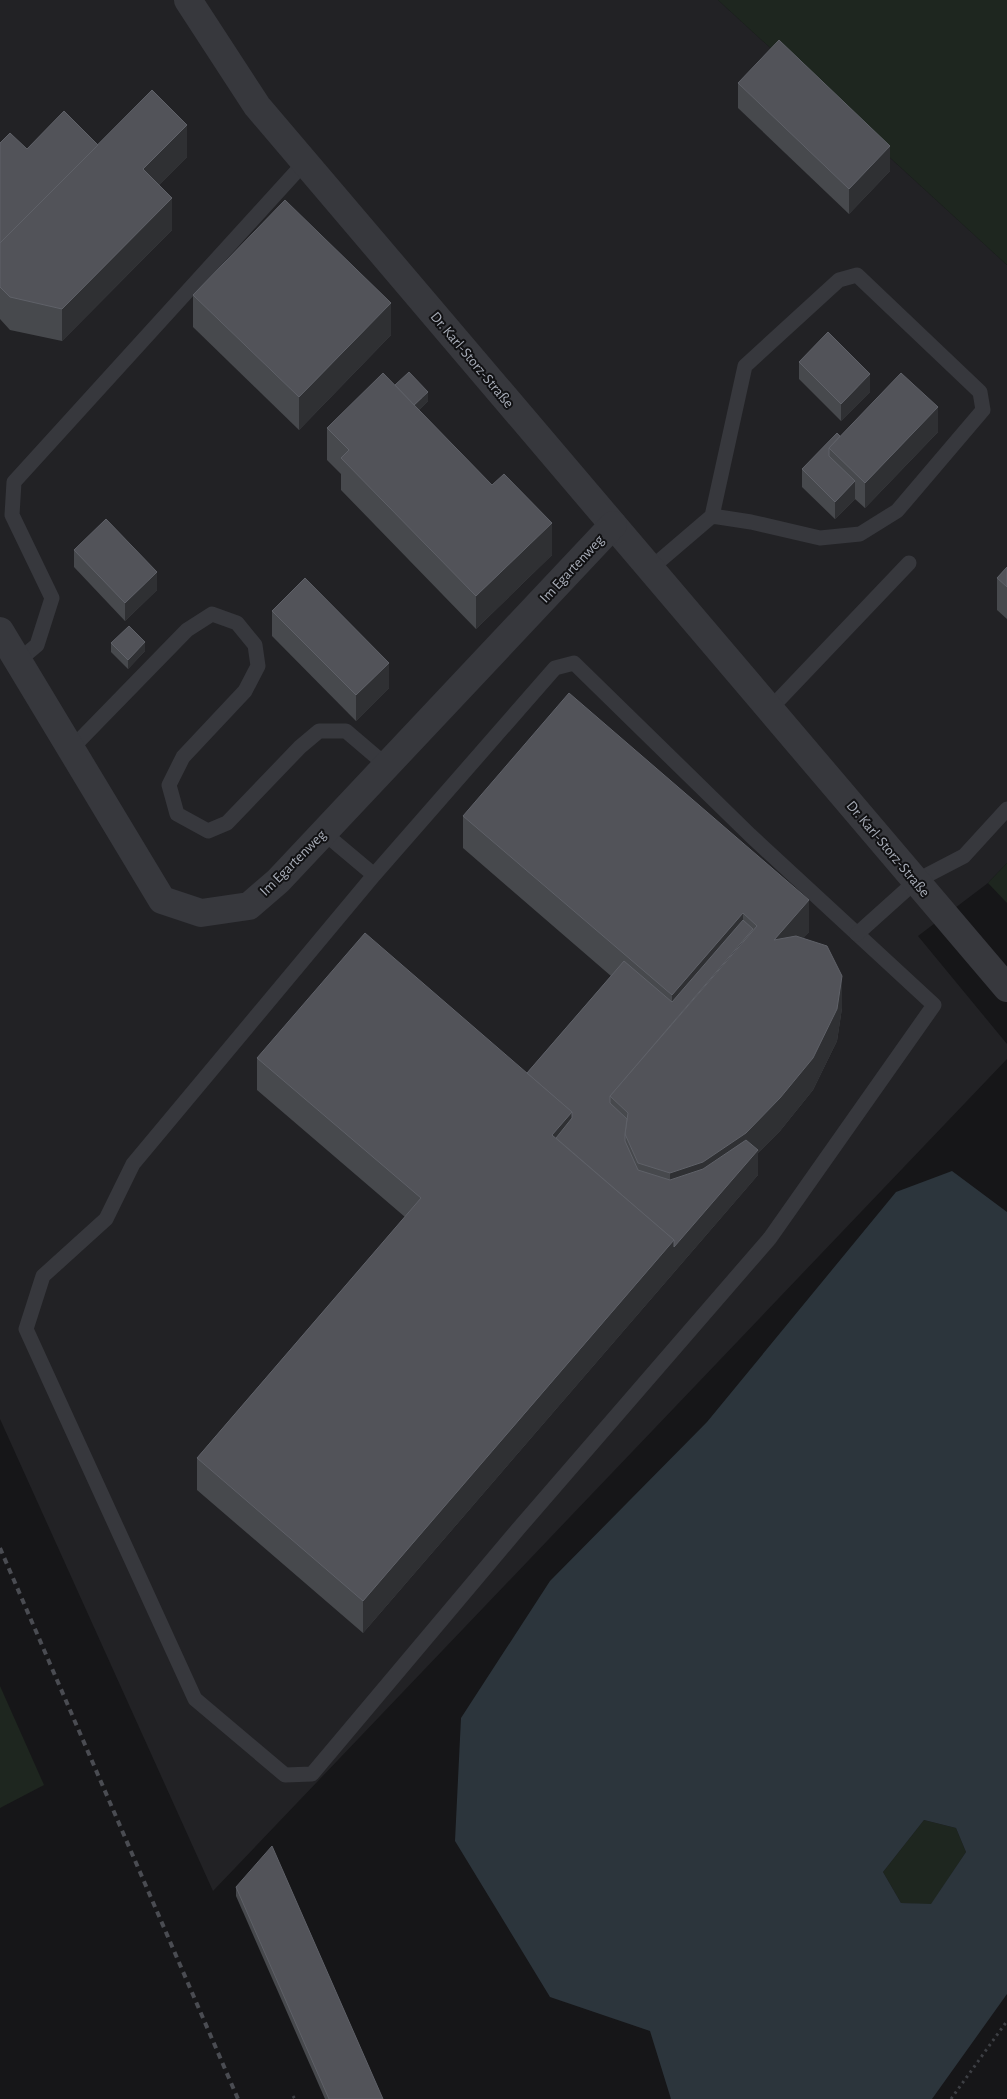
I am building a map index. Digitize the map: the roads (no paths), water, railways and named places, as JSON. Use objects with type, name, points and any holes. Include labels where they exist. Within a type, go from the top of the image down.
[{"type":"street","name":"Dr. Karl-Storz-Straße","points":[[188,0],[257,106],[1007,988]]},
{"type":"street","name":"Im Egartenweg","points":[[0,631],[162,900],[201,913],[249,906],[278,881],[324,833],[613,525]]},
{"type":"lane","points":[[18,662],[37,646],[52,598],[12,515],[14,482],[305,162]]},
{"type":"lane","points":[[650,569],[712,516],[745,366],[839,280],[857,275],[980,392],[983,410],[897,511],[860,534],[820,538],[751,522],[712,516]]},
{"type":"lane","points":[[770,709],[909,563]]},
{"type":"lane","points":[[71,749],[187,630],[212,614],[237,623],[255,645],[258,666],[245,691],[183,757],[169,785],[177,814],[208,831],[228,823],[300,747],[319,731],[346,731],[387,766]]},
{"type":"lane","points":[[574,663],[750,835],[934,1005],[770,1238],[519,1528],[312,1774],[285,1774],[195,1699],[26,1329],[43,1276],[106,1219],[133,1164],[374,875],[555,668],[574,663]]},
{"type":"lane","points":[[857,934],[916,881],[964,856],[1007,809]]},
{"type":"lane","points":[[324,833],[374,875]]},
{"type":"railway","points":[[0,1548],[238,2099]]}]
